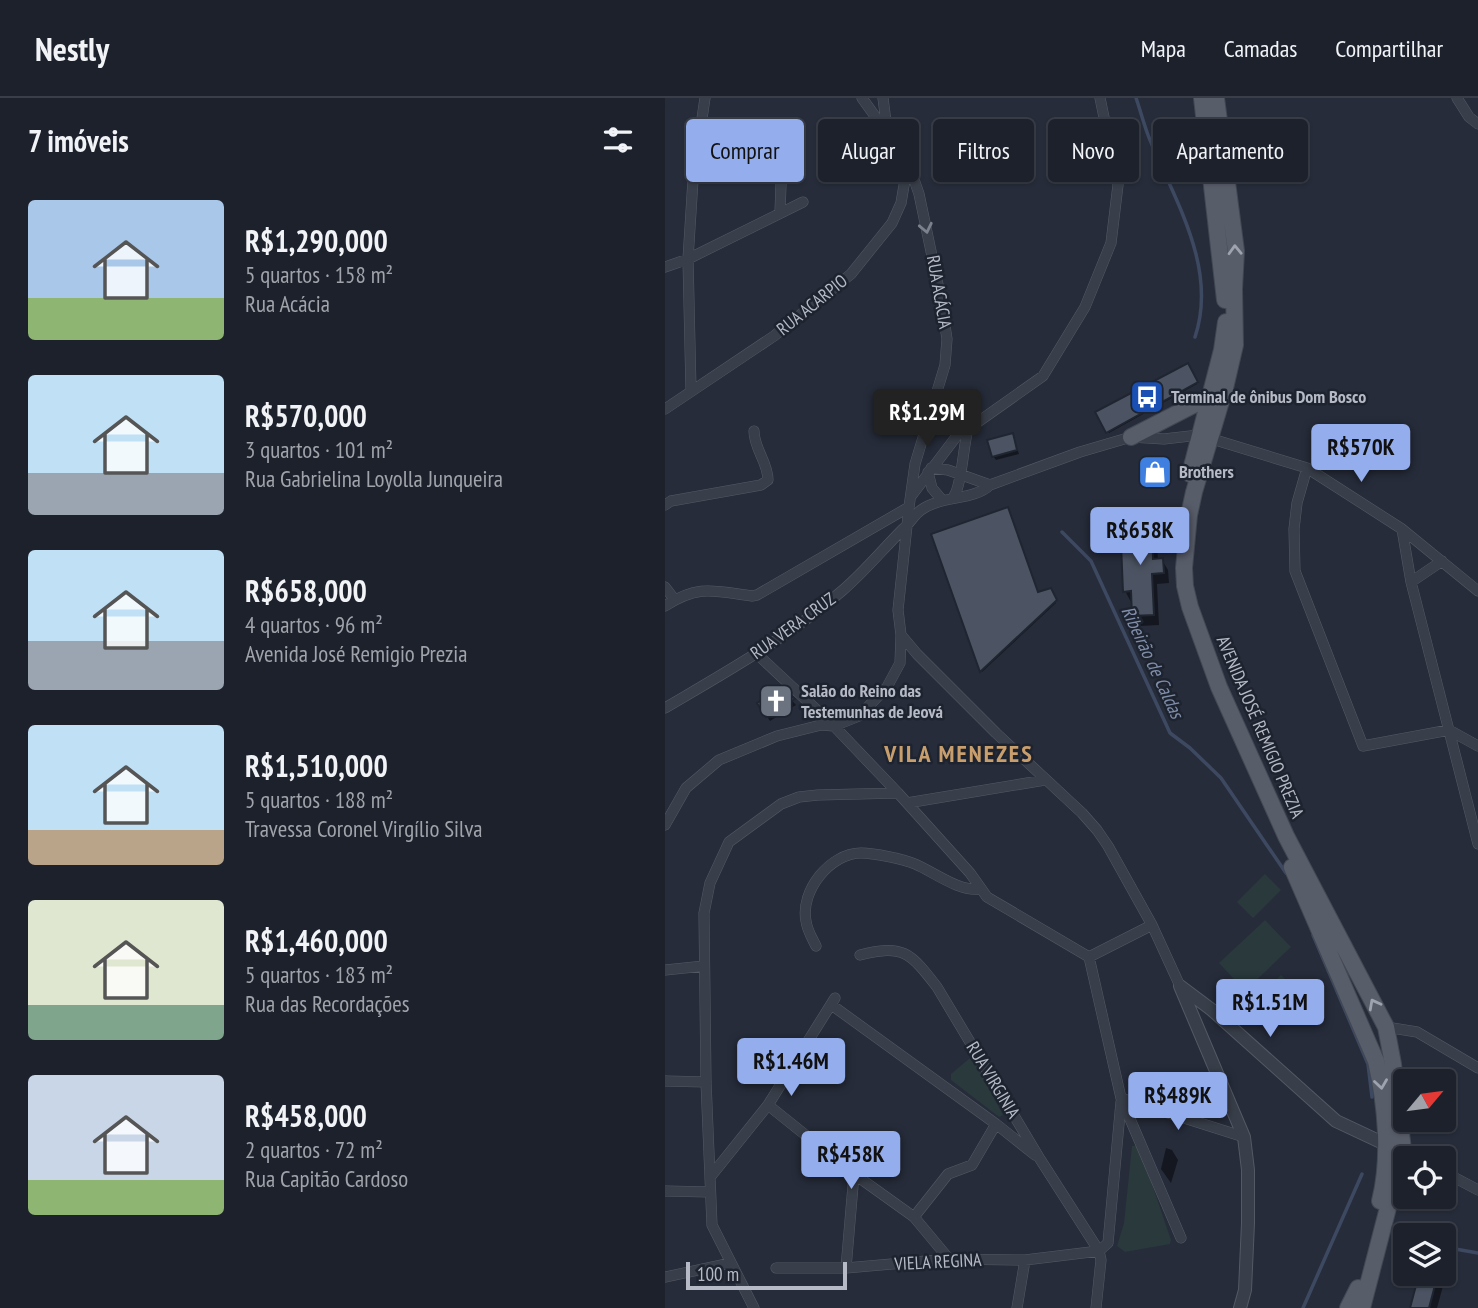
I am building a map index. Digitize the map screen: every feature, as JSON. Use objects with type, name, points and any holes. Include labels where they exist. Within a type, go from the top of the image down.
[{"type":"main road","name":"AVENIDA JOSÉ REMIGIO PREZIA","points":[[1202,98],[1226,319],[1186,539],[1184,568],[1190,607],[1219,687],[1286,836],[1386,1027],[1403,1146]]},
{"type":"main road","name":"AVENIDA JOSÉ REMIGIO PREZIA","points":[[1216,98],[1236,251],[1235,345],[1180,517],[1175,567],[1182,602],[1201,663],[1377,1061],[1382,1085],[1385,1144],[1383,1190],[1359,1288],[1350,1308]]},
{"type":"main road","points":[[1131,437],[1211,396]]},
{"type":"main road","name":"AVENIDA JOSÉ REMIGIO PREZIA","points":[[1362,1308],[1393,1189]]},
{"type":"street","points":[[691,390],[688,259],[693,180],[705,98]]},
{"type":"street","name":"RUA ACÁCIA","points":[[862,98],[878,119]]},
{"type":"street","points":[[883,98],[886,119]]},
{"type":"street","points":[[665,606],[692,592],[705,590],[757,595],[909,503],[959,433],[1043,376],[1085,307],[1111,243],[1118,185],[1100,98]]},
{"type":"street","points":[[1457,98],[1469,117],[1478,124]]},
{"type":"street","points":[[780,212],[781,182]]},
{"type":"street","name":"RUA ACARPIO","points":[[665,409],[775,336],[851,274],[892,223],[901,203],[905,182]]},
{"type":"street","name":"RUA ACÁCIA","points":[[665,825],[685,788],[719,760],[778,736],[821,725],[834,726],[859,716],[887,687],[900,663],[898,610],[909,503],[915,464],[945,365],[947,339],[941,299],[915,182]]},
{"type":"street","points":[[665,267],[688,259],[803,202]]},
{"type":"street","points":[[954,496],[958,488],[963,444],[968,429]]},
{"type":"street","points":[[665,505],[671,501],[761,485],[768,480],[768,472],[754,442],[754,431]]},
{"type":"street","points":[[1205,436],[1307,468],[1402,529],[1478,591]]},
{"type":"street","name":"RUA VERA CRUZ","points":[[665,708],[757,654],[844,589],[921,510],[954,496],[963,497],[986,489],[990,485],[1080,452],[1131,437],[1164,439],[1205,436]]},
{"type":"street","points":[[1307,468],[1297,503],[1294,528],[1295,571],[1363,746],[1449,730],[1478,746]]},
{"type":"street","points":[[930,470],[960,474],[990,485]]},
{"type":"street","points":[[930,470],[932,488],[942,500]]},
{"type":"street","points":[[1402,529],[1411,582],[1478,844]]},
{"type":"street","points":[[1411,582],[1442,561]]},
{"type":"street","points":[[665,587],[675,600]]},
{"type":"street","points":[[901,635],[1045,780],[1082,813],[1103,838],[1152,925],[1244,1137],[1248,1170],[1248,1223],[1245,1290],[1240,1308]]},
{"type":"street","points":[[757,654],[834,726],[898,793],[987,897],[1089,957],[1121,1098],[1181,1238]]},
{"type":"street","points":[[907,803],[1045,780]]},
{"type":"street","points":[[754,1308],[712,1225],[704,966],[704,914],[710,883],[729,842],[767,813],[799,797],[898,793]]},
{"type":"street","points":[[816,946],[805,919],[806,899],[819,877],[833,863],[847,855],[862,853],[912,862],[948,880],[972,889],[980,889]]},
{"type":"street","points":[[1089,957],[1152,925]]},
{"type":"street","name":"RUA VIRGINIA","points":[[860,955],[886,948],[902,952],[920,965],[937,987],[1040,1159],[1099,1251]]},
{"type":"street","points":[[665,970],[704,966]]},
{"type":"street","points":[[1180,986],[1212,1010],[1336,1121],[1385,1144]]},
{"type":"street","points":[[711,1176],[768,1105],[834,1002],[1040,1159]]},
{"type":"street","points":[[1194,1022],[1212,1010]]},
{"type":"street","points":[[1386,1027],[1417,1032],[1478,1068]]},
{"type":"street","points":[[665,1081],[706,1082]]},
{"type":"street","points":[[1121,1098],[1244,1137]]},
{"type":"street","points":[[1096,1308],[1101,1260],[1099,1251],[1108,1243],[1121,1098]]},
{"type":"street","points":[[768,1105],[854,1174],[914,1217],[949,1259]]},
{"type":"street","points":[[914,1217],[948,1174],[972,1165],[996,1124]]},
{"type":"street","points":[[846,1268],[854,1174]]},
{"type":"street","points":[[1456,1178],[1478,1190]]},
{"type":"street","points":[[665,1191],[710,1192]]},
{"type":"street","name":"VIELA REGINA","points":[[776,1268],[846,1268],[949,1259],[1025,1260],[1099,1251]]},
{"type":"street","points":[[1017,1308],[1025,1260]]},
{"type":"street","points":[[665,1277],[731,1263]]},
{"type":"shaded area","points":[[1265,874],[1281,890],[1253,918],[1237,902]]},
{"type":"shaded area","points":[[1265,920],[1291,947],[1245,991],[1219,963]]},
{"type":"shaded area","points":[[1281,975],[1300,994],[1266,1029],[1247,1010]]},
{"type":"shaded area","points":[[970,1058],[974,1059],[1003,1115],[999,1117],[951,1080],[951,1074]]},
{"type":"shaded area","points":[[1132,1146],[1139,1146],[1171,1240],[1170,1244],[1125,1252],[1117,1246],[1124,1223]]},
{"type":"building","name":"Terminal de ônibus Dom Bosco","points":[[1188,363],[1198,382],[1106,433],[1095,412]]},
{"type":"building","points":[[1013,433],[1017,450],[992,457],[987,440]]},
{"type":"building","points":[[1008,507],[1038,592],[1051,588],[1057,600],[980,672],[931,534]]},
{"type":"building","points":[[1152,519],[1153,559],[1163,558],[1164,573],[1152,574],[1154,615],[1132,616],[1131,591],[1123,592],[1121,544],[1128,544],[1128,520]]},
{"type":"building","name":"Salão do Reino das Testemunhas de Jeová","points":[[782,688],[795,699],[766,717],[757,703]]},
{"type":"building","points":[[1416,1286],[1435,1286],[1429,1308],[1410,1308]]},
{"type":"waterway","name":"Ribeirão de Caldas","points":[[1136,98],[1148,135],[1191,236],[1197,260],[1201,311],[1195,337]]},
{"type":"waterway","name":"Ribeirão de Caldas","points":[[1062,532],[1091,561],[1170,733],[1221,778],[1286,873]]},
{"type":"waterway","name":"Ribeirão de Caldas","points":[[1313,935],[1368,1064],[1372,1097]]},
{"type":"waterway","name":"Ribeirão de Caldas","points":[[1303,1308],[1362,1174]]},
{"type":"waterway","points":[[1456,1249],[1478,1253]]},
{"type":"place","name":"Terminal de ônibus Dom Bosco","points":[[1147,397]]},
{"type":"place","name":"Brothers","points":[[1155,472]]},
{"type":"place","name":"Salão do Reino das Testemunhas de Jeová","points":[[776,701]]},
{"type":"district","name":"VILA MENEZES","points":[[959,754]]}]
